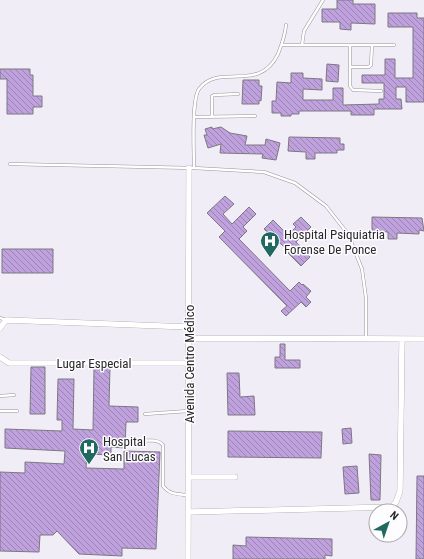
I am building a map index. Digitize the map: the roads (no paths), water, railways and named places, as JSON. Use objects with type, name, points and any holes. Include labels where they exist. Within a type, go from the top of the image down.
[{"type":"street","name":"Avenida Centro Médico","points":[[188,559],[189,327],[192,168]]},
{"type":"street","points":[[0,328],[3,319],[189,327]]},
{"type":"street","points":[[189,338],[424,339]]},
{"type":"street","points":[[189,512],[392,507],[400,492],[402,339]]},
{"type":"street","name":"Lugar Especial","points":[[0,358],[9,363],[189,363]]},
{"type":"street","points":[[189,477],[235,478]]},
{"type":"lane","points":[[302,45],[304,31],[323,0]]},
{"type":"lane","points":[[192,168],[194,103],[199,89],[215,78],[250,77],[263,73],[273,63],[282,45],[286,25]]},
{"type":"lane","points":[[282,45],[394,45]]},
{"type":"lane","points":[[350,45],[350,86],[353,90],[381,91]]},
{"type":"lane","points":[[350,67],[369,67],[371,65],[372,45]]},
{"type":"lane","points":[[212,117],[212,96],[214,94],[238,94]]},
{"type":"lane","points":[[194,117],[255,116]]},
{"type":"lane","points":[[10,164],[192,168],[264,172],[295,183],[326,206],[348,234],[362,269],[366,298],[366,339]]},
{"type":"lane","points":[[0,396],[14,395]]},
{"type":"lane","points":[[0,411],[17,411]]},
{"type":"lane","points":[[145,414],[189,411]]},
{"type":"lane","points":[[133,441],[158,441],[161,443],[163,446],[163,486],[169,493],[189,495]]},
{"type":"place","name":"Hospital Psiquiatria Forense De Ponce","points":[[270,258]]},
{"type":"place","name":"Hospital San Lucas","points":[[89,465]]}]
